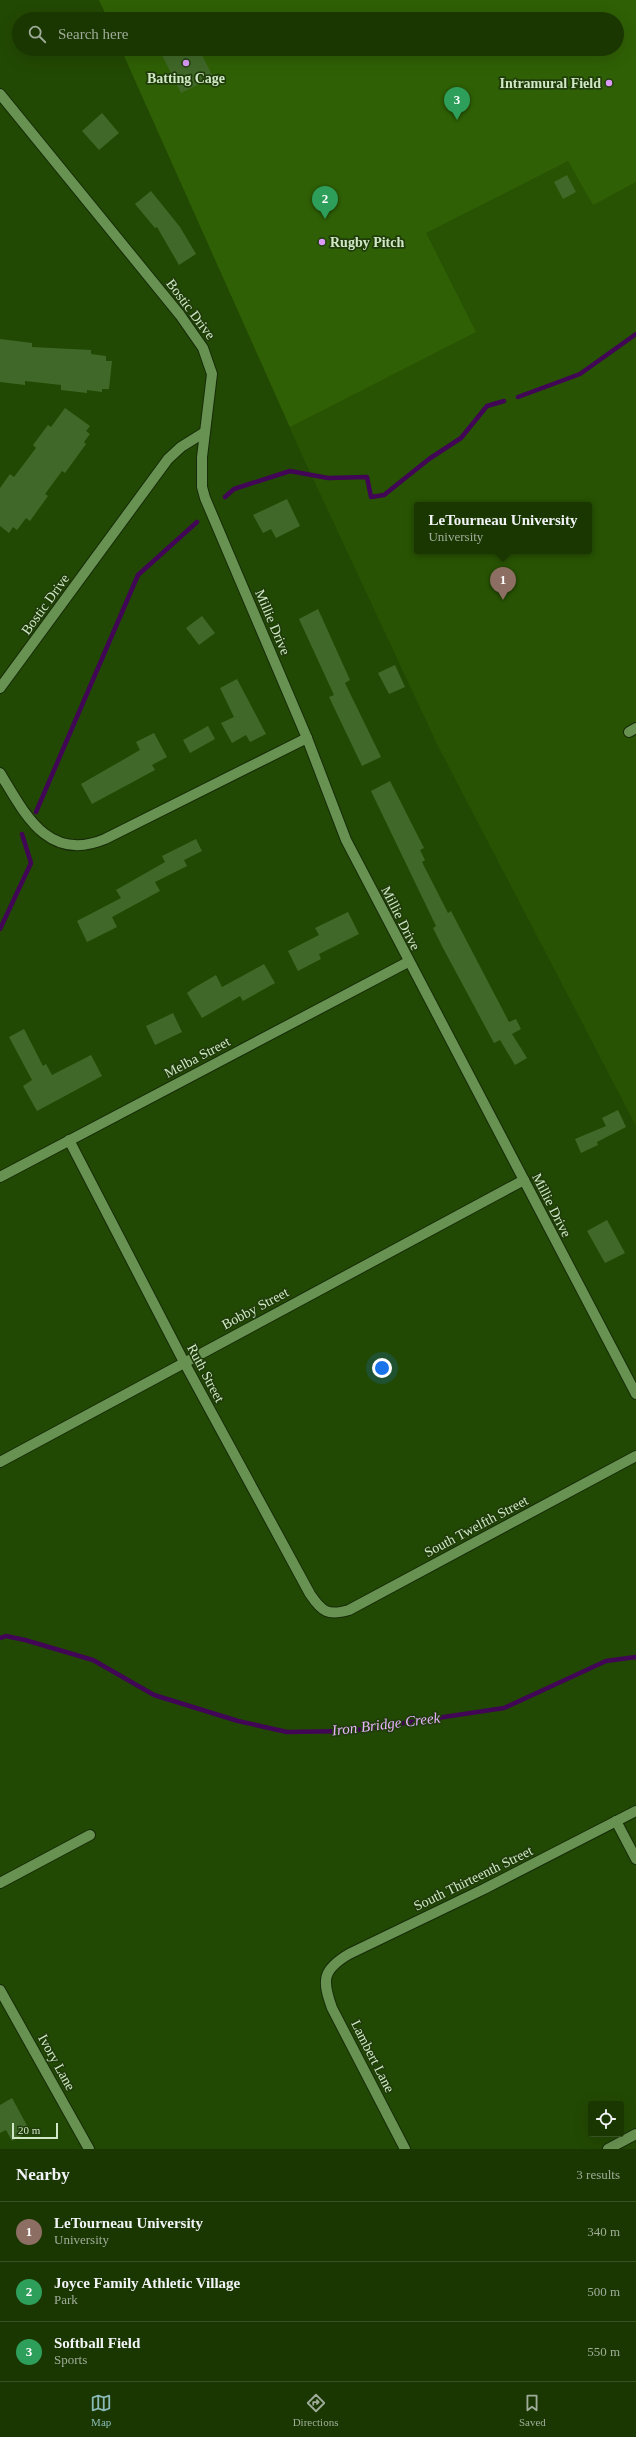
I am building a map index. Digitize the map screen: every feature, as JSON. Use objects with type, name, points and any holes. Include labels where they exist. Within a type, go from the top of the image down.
[{"type":"street","name":"Bostic Drive","points":[[0,94],[180,314],[203,348],[212,374],[205,432],[181,447],[168,459],[0,688]]},
{"type":"street","name":"Millie Drive","points":[[205,432],[201,468],[206,498],[308,738],[346,840],[408,962],[636,1394]]},
{"type":"street","points":[[0,773],[25,814],[41,832],[64,844],[89,844],[106,839],[308,738]]},
{"type":"street","name":"Melba Street","points":[[0,1177],[408,962]]},
{"type":"street","name":"Ruth Street","points":[[69,1140],[184,1362],[310,1594],[328,1612]]},
{"type":"street","name":"Bobby Street","points":[[0,1462],[524,1180]]},
{"type":"street","name":"South Twelfth Street","points":[[328,1612],[337,1614],[349,1610],[636,1456]]},
{"type":"street","name":"South Thirteenth Street","points":[[326,1974],[340,1959],[349,1954],[484,1889],[636,1811]]},
{"type":"street","points":[[616,1821],[636,1859]]},
{"type":"street","points":[[0,1883],[90,1835]]},
{"type":"street","name":"Lambert Lane","points":[[326,1974],[325,1982],[332,2008],[404,2149]]},
{"type":"street","name":"Ivory Lane","points":[[0,1990],[89,2149]]},
{"type":"street","points":[[608,2149],[636,2134]]},
{"type":"shaded area","points":[[99,0],[636,0],[636,1126],[438,746],[302,455],[124,56],[624,56],[624,12],[105,12]]},
{"type":"shaded area","points":[[99,0],[636,0],[636,182],[593,205],[568,161],[426,233],[476,332],[290,427],[124,56],[624,56],[624,12],[105,12]]},
{"type":"building","name":"Batting Cage","points":[[162,56],[202,56],[213,77],[181,93]]},
{"type":"building","points":[[102,113],[119,133],[99,150],[82,131]]},
{"type":"building","points":[[567,175],[576,192],[563,199],[554,182]]},
{"type":"building","points":[[151,191],[180,227],[196,254],[179,265],[157,227],[155,228],[135,204]]},
{"type":"building","points":[[0,339],[32,343],[32,347],[91,350],[91,354],[106,356],[106,361],[112,361],[109,389],[102,389],[102,392],[87,390],[87,393],[61,390],[61,385],[25,381],[25,385],[0,382]]},
{"type":"building","points":[[65,408],[90,426],[86,431],[90,434],[84,442],[86,444],[65,473],[62,471],[45,494],[48,496],[30,521],[26,518],[17,530],[13,527],[9,533],[0,526],[0,488],[10,474],[14,477],[36,448],[33,445],[48,425],[51,427]]},
{"type":"building","points":[[287,499],[300,526],[276,538],[271,529],[263,533],[253,515]]},
{"type":"building","points":[[318,609],[350,680],[345,683],[381,757],[362,766],[329,697],[334,695],[299,619]]},
{"type":"building","points":[[202,616],[215,633],[199,645],[186,628]]},
{"type":"building","points":[[395,665],[405,687],[389,694],[378,673]]},
{"type":"building","points":[[237,679],[266,734],[250,742],[246,735],[232,743],[221,723],[234,717],[220,688]]},
{"type":"building","points":[[208,726],[215,739],[190,753],[183,740]]},
{"type":"building","points":[[154,733],[167,757],[152,765],[155,770],[92,804],[81,784],[140,750],[136,742]]},
{"type":"building","points":[[390,781],[424,848],[420,850],[425,860],[422,862],[448,913],[451,911],[509,1022],[516,1019],[521,1029],[512,1034],[527,1058],[515,1065],[500,1040],[494,1043],[443,948],[433,928],[436,926],[371,791]]},
{"type":"building","points":[[196,839],[202,851],[184,860],[187,866],[155,882],[160,891],[112,917],[117,927],[87,942],[77,921],[121,898],[116,890],[165,862],[162,856]]},
{"type":"building","points":[[348,912],[359,934],[319,954],[321,959],[298,971],[288,951],[319,935],[315,928]]},
{"type":"building","points":[[264,964],[275,983],[243,1001],[240,996],[202,1018],[187,993],[216,975],[222,987]]},
{"type":"building","points":[[173,1013],[182,1032],[155,1045],[146,1026]]},
{"type":"building","points":[[24,1029],[43,1066],[46,1064],[52,1075],[91,1055],[102,1076],[37,1111],[23,1086],[32,1080],[9,1037]]},
{"type":"building","points":[[618,1110],[626,1127],[597,1142],[598,1145],[581,1153],[575,1139],[606,1126],[602,1118]]},
{"type":"building","points":[[607,1220],[625,1253],[605,1263],[587,1231]]},
{"type":"building","points":[[12,2098],[30,2131],[12,2141],[6,2130],[0,2133],[0,2105]]},
{"type":"waterway","points":[[518,397],[580,374],[636,334]]},
{"type":"waterway","points":[[225,497],[234,489],[290,471],[328,478],[367,477],[371,497],[384,495],[429,459],[461,438],[487,406],[504,401]]},
{"type":"waterway","points":[[36,812],[138,575],[197,522]]},
{"type":"waterway","points":[[0,929],[31,863],[22,834]]},
{"type":"waterway","name":"Iron Bridge Creek","points":[[0,1638],[6,1636],[25,1640],[93,1660],[154,1695],[238,1721],[287,1732],[350,1731],[504,1708],[606,1661],[636,1657]]},
{"type":"place","name":"Batting Cage","points":[[186,63]]},
{"type":"place","name":"Intramural Field","points":[[609,83]]},
{"type":"place","name":"Softball Field","points":[[457,120]]},
{"type":"place","name":"Joyce Family Athletic Village","points":[[325,219]]},
{"type":"place","name":"Rugby Pitch","points":[[322,242]]},
{"type":"place","name":"LeTourneau University","points":[[503,600]]}]
